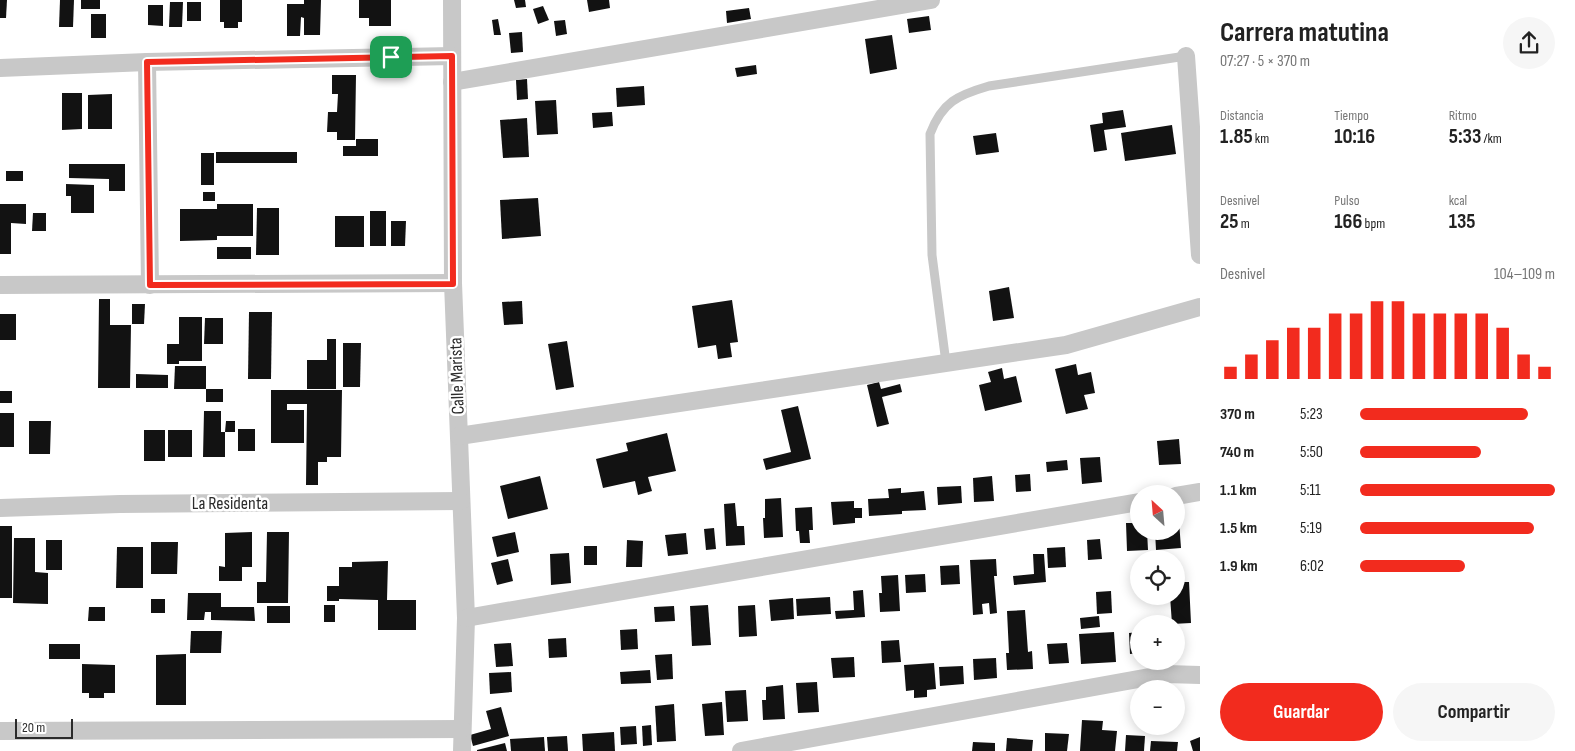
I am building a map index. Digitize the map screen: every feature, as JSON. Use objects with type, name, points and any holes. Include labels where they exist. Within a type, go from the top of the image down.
[{"type":"street","name":"Calle Marista","points":[[452,0],[453,284],[466,618],[462,751]]},
{"type":"street","points":[[452,82],[931,0]]},
{"type":"street","points":[[0,68],[147,62],[452,56]]},
{"type":"street","points":[[1186,56],[1200,255]]},
{"type":"street","points":[[147,62],[150,285]]},
{"type":"street","points":[[0,285],[453,284]]},
{"type":"street","points":[[459,436],[1066,345],[1200,307]]},
{"type":"street","points":[[1185,494],[1200,492]]},
{"type":"street","name":"La Residenta","points":[[0,508],[120,504],[461,502]]},
{"type":"street","points":[[466,618],[1130,504]]},
{"type":"street","points":[[741,751],[1166,674],[1200,675]]},
{"type":"street","points":[[0,731],[462,729]]},
{"type":"lane","points":[[946,363],[932,246],[930,134],[936,119],[948,105],[965,93],[989,86],[1186,56]]},
{"type":"building","points":[[0,0],[7,0],[6,18],[0,18]]},
{"type":"building","points":[[60,0],[74,0],[73,27],[59,27]]},
{"type":"building","points":[[81,0],[100,0],[100,9],[81,9]]},
{"type":"building","points":[[220,0],[242,0],[242,22],[238,22],[238,28],[224,28],[224,22],[220,22]]},
{"type":"building","points":[[304,0],[321,0],[320,35],[304,35],[304,18],[301,17],[300,36],[287,36],[287,4],[304,4]]},
{"type":"building","points":[[359,0],[391,0],[391,26],[369,26],[369,18],[359,18]]},
{"type":"building","points":[[514,0],[525,0],[526,7],[516,8]]},
{"type":"building","points":[[587,0],[609,0],[610,8],[589,12]]},
{"type":"building","points":[[170,2],[183,2],[182,27],[169,27]]},
{"type":"building","points":[[187,2],[201,2],[201,21],[187,21]]},
{"type":"building","points":[[148,5],[163,5],[163,26],[148,25]]},
{"type":"building","points":[[543,6],[549,20],[538,24],[533,9]]},
{"type":"building","points":[[749,8],[751,19],[727,23],[726,11]]},
{"type":"building","points":[[91,14],[106,14],[106,38],[91,38]]},
{"type":"building","points":[[929,16],[931,30],[909,33],[907,19]]},
{"type":"building","points":[[498,19],[501,35],[494,35],[492,20]]},
{"type":"building","points":[[565,20],[567,34],[556,36],[554,21]]},
{"type":"building","points":[[522,32],[523,52],[511,53],[509,33]]},
{"type":"building","points":[[892,35],[897,69],[870,74],[865,39]]},
{"type":"building","points":[[756,65],[757,74],[737,77],[735,68]]},
{"type":"building","points":[[332,75],[356,75],[355,140],[337,140],[337,132],[327,132],[328,112],[337,112],[338,94],[332,94]]},
{"type":"building","points":[[527,79],[528,99],[517,100],[516,80]]},
{"type":"building","points":[[644,86],[645,105],[617,107],[616,88]]},
{"type":"building","points":[[62,93],[82,93],[82,129],[62,130]]},
{"type":"building","points":[[112,94],[112,129],[88,129],[88,95]]},
{"type":"building","points":[[556,100],[558,134],[537,135],[535,101]]},
{"type":"building","points":[[1123,110],[1126,127],[1104,130],[1107,150],[1094,152],[1090,125],[1103,123],[1102,113]]},
{"type":"building","points":[[612,112],[613,126],[593,128],[592,113]]},
{"type":"building","points":[[527,118],[529,157],[503,158],[500,120]]},
{"type":"building","points":[[1172,125],[1176,154],[1125,161],[1121,133]]},
{"type":"building","points":[[996,133],[999,152],[976,155],[973,136]]},
{"type":"building","points":[[356,139],[378,139],[378,156],[343,156],[343,146],[356,146]]},
{"type":"building","points":[[216,152],[297,152],[297,163],[216,163]]},
{"type":"building","points":[[201,153],[214,153],[214,185],[201,185]]},
{"type":"building","points":[[69,164],[125,164],[125,191],[109,191],[109,179],[69,178]]},
{"type":"building","points":[[6,171],[23,171],[23,181],[6,181]]},
{"type":"building","points":[[66,184],[94,185],[94,213],[71,213],[71,196],[66,196]]},
{"type":"building","points":[[203,192],[215,192],[215,201],[203,201]]},
{"type":"building","points":[[538,198],[541,236],[502,239],[500,200]]},
{"type":"building","points":[[0,204],[26,204],[26,224],[11,223],[11,254],[0,254]]},
{"type":"building","points":[[217,204],[253,204],[253,236],[217,236],[217,240],[180,241],[180,209],[217,209]]},
{"type":"building","points":[[257,208],[279,208],[279,255],[256,255]]},
{"type":"building","points":[[370,211],[386,211],[386,246],[370,246]]},
{"type":"building","points":[[33,213],[46,213],[46,231],[32,231]]},
{"type":"building","points":[[335,216],[364,216],[364,247],[335,247]]},
{"type":"building","points":[[391,221],[406,221],[405,246],[391,246]]},
{"type":"building","points":[[217,247],[251,247],[251,259],[217,259]]},
{"type":"building","points":[[1009,287],[1014,318],[993,321],[989,291]]},
{"type":"building","points":[[99,299],[110,299],[110,325],[131,325],[130,388],[98,388]]},
{"type":"building","points":[[732,300],[738,342],[730,343],[732,357],[718,359],[716,345],[698,348],[692,306]]},
{"type":"building","points":[[522,301],[523,324],[504,325],[502,302]]},
{"type":"building","points":[[132,304],[145,304],[144,324],[132,324]]},
{"type":"building","points":[[249,312],[272,312],[271,379],[248,379]]},
{"type":"building","points":[[0,314],[16,314],[16,340],[0,340]]},
{"type":"building","points":[[179,317],[202,317],[202,361],[179,361],[179,364],[167,364],[167,344],[179,344]]},
{"type":"building","points":[[205,318],[223,318],[223,344],[204,344]]},
{"type":"building","points":[[327,339],[336,339],[336,389],[307,389],[307,360],[327,360]]},
{"type":"building","points":[[567,341],[574,387],[556,390],[548,344]]},
{"type":"building","points":[[343,343],[361,343],[360,387],[343,387]]},
{"type":"building","points":[[1076,364],[1078,375],[1091,372],[1095,393],[1084,395],[1088,409],[1066,414],[1055,369]]},
{"type":"building","points":[[175,366],[206,366],[206,389],[174,389]]},
{"type":"building","points":[[1002,368],[1004,379],[1016,376],[1022,402],[985,411],[979,385],[991,382],[988,372]]},
{"type":"building","points":[[136,374],[168,375],[168,388],[136,388]]},
{"type":"building","points":[[879,382],[881,389],[900,384],[902,392],[882,397],[889,424],[877,427],[867,385]]},
{"type":"building","points":[[206,389],[223,389],[223,402],[206,402]]},
{"type":"building","points":[[271,390],[342,390],[341,457],[327,457],[327,462],[318,462],[318,485],[306,485],[307,404],[287,404],[287,410],[304,410],[304,443],[271,443]]},
{"type":"building","points":[[0,391],[12,391],[12,403],[0,403]]},
{"type":"building","points":[[798,406],[811,459],[766,470],[763,459],[791,452],[781,410]]},
{"type":"building","points":[[204,411],[221,411],[221,432],[225,432],[225,457],[203,457]]},
{"type":"building","points":[[0,413],[14,413],[14,447],[0,447]]},
{"type":"building","points":[[29,421],[51,421],[50,454],[29,454]]},
{"type":"building","points":[[226,421],[235,421],[235,432],[225,432]]},
{"type":"building","points":[[238,429],[255,429],[255,451],[238,451]]},
{"type":"building","points":[[144,430],[165,430],[165,461],[144,461]]},
{"type":"building","points":[[168,430],[192,430],[192,457],[168,457]]},
{"type":"building","points":[[667,433],[676,471],[648,477],[652,491],[638,495],[635,481],[603,488],[596,459],[628,451],[626,443]]},
{"type":"building","points":[[1179,439],[1181,464],[1159,465],[1157,441]]},
{"type":"building","points":[[1100,457],[1102,482],[1082,484],[1080,458]]},
{"type":"building","points":[[1067,460],[1068,470],[1047,472],[1046,462]]},
{"type":"building","points":[[1030,474],[1031,491],[1016,492],[1015,475]]},
{"type":"building","points":[[540,476],[548,509],[508,519],[500,486]]},
{"type":"building","points":[[992,476],[994,501],[974,502],[973,478]]},
{"type":"building","points":[[961,486],[962,503],[938,505],[937,487]]},
{"type":"building","points":[[901,488],[901,493],[924,491],[926,510],[902,511],[902,514],[869,516],[868,499],[889,498],[888,489]]},
{"type":"building","points":[[781,498],[783,537],[764,538],[763,518],[765,518],[765,499]]},
{"type":"building","points":[[854,501],[854,508],[862,508],[862,518],[855,518],[855,523],[833,525],[831,502]]},
{"type":"building","points":[[735,503],[737,526],[744,526],[745,545],[726,546],[724,504]]},
{"type":"building","points":[[812,507],[813,530],[809,530],[810,543],[800,543],[799,531],[796,531],[795,508]]},
{"type":"building","points":[[1126,523],[1130,523],[1130,540],[1147,540],[1148,550],[1127,551]]},
{"type":"building","points":[[0,526],[12,526],[12,598],[0,598]]},
{"type":"building","points":[[714,528],[716,549],[706,550],[704,529]]},
{"type":"building","points":[[252,532],[252,567],[242,567],[242,581],[219,581],[219,566],[225,567],[225,533]]},
{"type":"building","points":[[267,532],[289,532],[288,603],[257,603],[257,582],[266,582]]},
{"type":"building","points":[[515,532],[519,552],[497,557],[492,537]]},
{"type":"building","points":[[686,533],[688,554],[668,556],[665,535]]},
{"type":"building","points":[[14,538],[35,538],[35,572],[48,573],[48,604],[13,603]]},
{"type":"building","points":[[1100,539],[1102,559],[1088,560],[1087,540]]},
{"type":"building","points":[[46,540],[62,540],[62,570],[46,570]]},
{"type":"building","points":[[627,540],[643,541],[642,567],[626,567]]},
{"type":"building","points":[[1155,540],[1180,540],[1181,548],[1156,550]]},
{"type":"building","points":[[151,542],[178,542],[177,574],[151,574]]},
{"type":"building","points":[[584,546],[597,546],[597,565],[584,565]]},
{"type":"building","points":[[117,547],[143,547],[143,588],[116,588]]},
{"type":"building","points":[[1065,547],[1066,567],[1048,568],[1047,548]]},
{"type":"building","points":[[569,553],[571,583],[551,585],[550,554]]},
{"type":"building","points":[[1033,554],[1044,554],[1046,582],[1014,585],[1013,576],[1034,574]]},
{"type":"building","points":[[508,559],[513,581],[497,585],[491,563]]},
{"type":"building","points":[[996,559],[997,576],[994,576],[997,613],[990,614],[989,603],[982,604],[983,614],[973,615],[970,560]]},
{"type":"building","points":[[388,561],[387,600],[416,600],[416,630],[378,630],[378,600],[339,599],[339,601],[327,601],[327,586],[339,586],[339,567],[352,567],[352,562]]},
{"type":"building","points":[[959,565],[960,584],[941,585],[940,566]]},
{"type":"building","points":[[925,574],[926,592],[906,593],[905,575]]},
{"type":"building","points":[[898,575],[900,611],[880,612],[879,593],[882,593],[881,576]]},
{"type":"building","points":[[1185,582],[1189,582],[1191,623],[1185,623],[1185,615],[1171,615],[1171,605],[1185,605]]},
{"type":"building","points":[[863,590],[865,617],[836,619],[835,611],[854,610],[853,591]]},
{"type":"building","points":[[1111,591],[1112,613],[1097,614],[1096,592]]},
{"type":"building","points":[[188,593],[221,593],[221,607],[254,607],[255,621],[211,620],[211,612],[205,612],[204,620],[187,620]]},
{"type":"building","points":[[830,597],[831,614],[797,616],[796,599]]},
{"type":"building","points":[[793,598],[794,619],[771,621],[769,600]]},
{"type":"building","points":[[151,599],[165,599],[165,613],[151,613]]},
{"type":"building","points":[[324,605],[335,605],[335,622],[324,622]]},
{"type":"building","points":[[708,605],[711,645],[692,646],[690,606]]},
{"type":"building","points":[[755,605],[757,636],[739,637],[738,606]]},
{"type":"building","points":[[267,606],[290,606],[290,623],[267,623]]},
{"type":"building","points":[[674,606],[675,621],[655,622],[654,607]]},
{"type":"building","points":[[89,607],[105,607],[105,621],[88,621]]},
{"type":"building","points":[[1025,610],[1028,652],[1032,651],[1033,669],[1007,670],[1006,653],[1009,653],[1007,611]]},
{"type":"building","points":[[1099,616],[1100,627],[1081,629],[1080,618]]},
{"type":"building","points":[[637,629],[638,649],[621,650],[620,630]]},
{"type":"building","points":[[191,631],[222,631],[221,653],[190,653]]},
{"type":"building","points":[[1114,632],[1116,662],[1081,664],[1079,634]]},
{"type":"building","points":[[566,638],[567,657],[549,658],[548,639]]},
{"type":"building","points":[[899,640],[901,662],[882,663],[881,641]]},
{"type":"building","points":[[511,643],[513,666],[496,667],[494,644]]},
{"type":"building","points":[[1067,643],[1069,663],[1049,664],[1047,644]]},
{"type":"building","points":[[49,644],[80,644],[80,659],[49,659]]},
{"type":"building","points":[[186,654],[186,705],[156,705],[156,655]]},
{"type":"building","points":[[672,654],[673,679],[657,680],[655,655]]},
{"type":"building","points":[[854,657],[855,677],[833,678],[831,658]]},
{"type":"building","points":[[996,658],[997,678],[974,680],[973,659]]},
{"type":"building","points":[[934,663],[936,689],[927,690],[927,697],[914,698],[914,690],[906,691],[904,665]]},
{"type":"building","points":[[82,664],[115,665],[115,693],[104,693],[104,698],[89,698],[89,693],[82,693]]},
{"type":"building","points":[[963,666],[964,684],[940,686],[939,667]]},
{"type":"building","points":[[650,670],[651,683],[621,684],[620,672]]},
{"type":"building","points":[[511,672],[512,692],[490,694],[489,673]]},
{"type":"building","points":[[817,682],[819,712],[798,713],[796,683]]},
{"type":"building","points":[[783,685],[785,719],[763,720],[762,700],[766,700],[766,687]]},
{"type":"building","points":[[746,690],[748,721],[727,722],[725,691]]},
{"type":"building","points":[[722,702],[724,735],[705,736],[702,704]]},
{"type":"building","points":[[674,704],[676,741],[657,742],[655,706]]},
{"type":"building","points":[[501,707],[509,736],[473,746],[470,735],[491,729],[486,711]]},
{"type":"building","points":[[1082,720],[1103,721],[1102,730],[1117,731],[1115,751],[1080,751]]},
{"type":"building","points":[[651,725],[652,745],[643,746],[642,726]]},
{"type":"building","points":[[636,726],[637,744],[621,745],[620,727]]},
{"type":"building","points":[[614,732],[615,751],[583,751],[582,734]]},
{"type":"building","points":[[1045,733],[1069,734],[1067,751],[1045,751]]},
{"type":"building","points":[[1126,735],[1145,736],[1144,751],[1125,751]]},
{"type":"building","points":[[567,736],[568,751],[548,751],[547,737]]},
{"type":"building","points":[[544,737],[545,751],[511,751],[510,739]]},
{"type":"building","points":[[1200,737],[1200,751],[1193,751],[1190,741]]},
{"type":"building","points":[[1007,738],[1033,740],[1032,751],[1006,751]]},
{"type":"building","points":[[1151,741],[1178,742],[1177,751],[1150,751]]},
{"type":"building","points":[[973,742],[995,743],[995,751],[972,751]]},
{"type":"building","points":[[505,743],[507,751],[477,751],[477,750]]},
{"type":"route","points":[[452,56],[453,284],[150,285],[147,62],[391,57],[452,56]]}]
